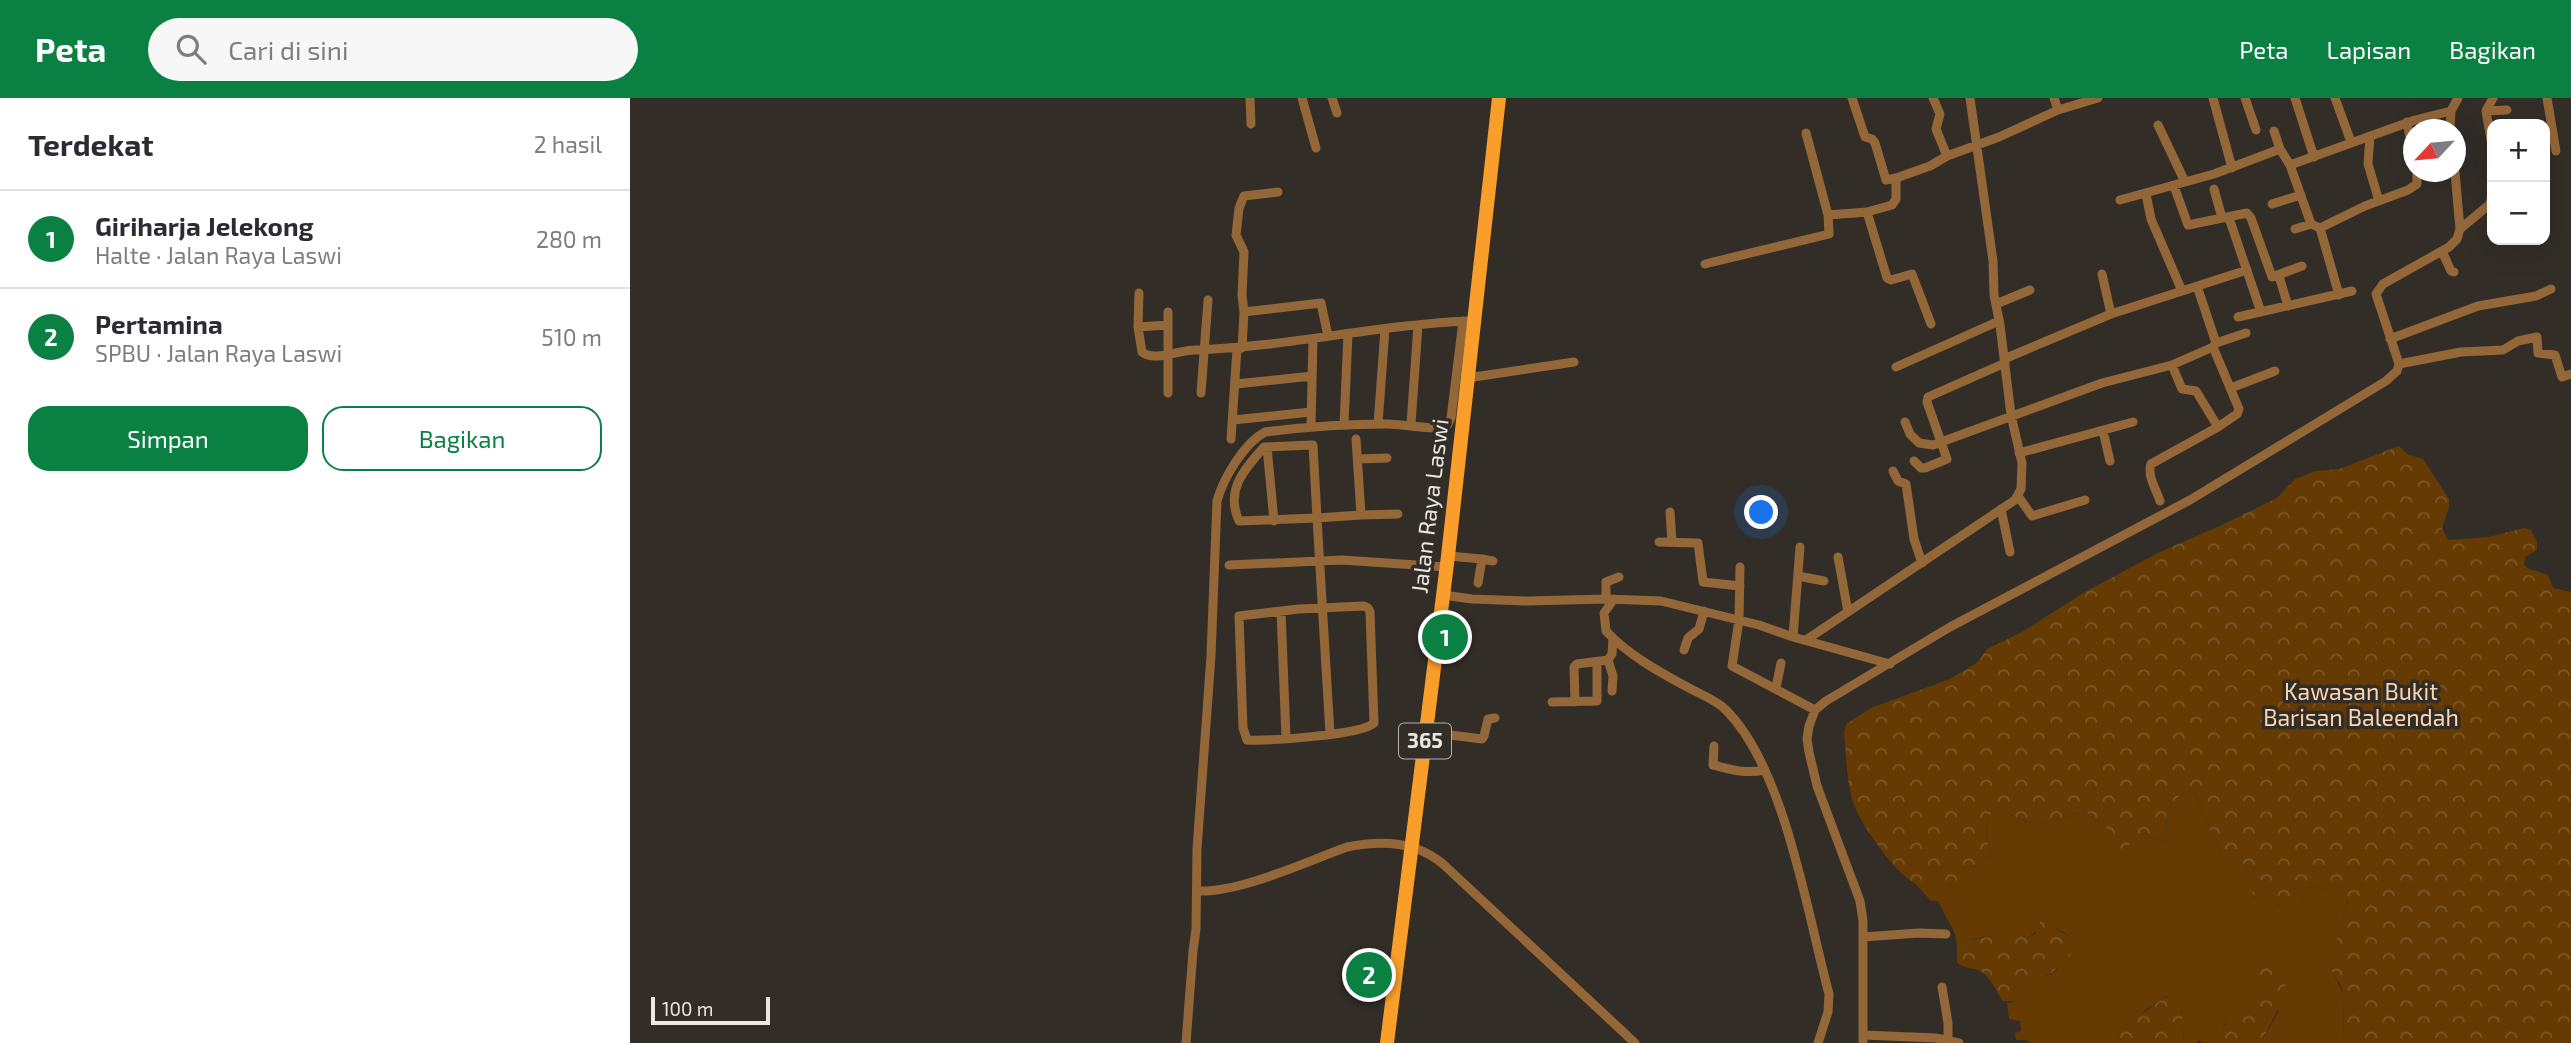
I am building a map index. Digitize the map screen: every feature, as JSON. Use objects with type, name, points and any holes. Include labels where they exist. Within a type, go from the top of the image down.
[{"type":"main road","name":"Jalan Raya Laswi","points":[[1387,1043],[1447,562],[1467,378],[1467,328],[1499,98]]},
{"type":"street","points":[[1250,98],[1251,124]]},
{"type":"street","points":[[1302,98],[1316,148]]},
{"type":"street","points":[[1332,98],[1337,113]]},
{"type":"street","points":[[1852,98],[1865,137],[1875,143],[1886,180],[1930,166],[1947,156],[2058,110],[2098,98]]},
{"type":"street","points":[[1933,98],[1940,114],[1936,129],[1947,156]]},
{"type":"street","points":[[1806,640],[2018,496],[2022,476],[2016,413],[1996,304],[1993,261],[1970,98]]},
{"type":"street","points":[[2054,98],[2058,110]]},
{"type":"street","points":[[2213,98],[2232,168]]},
{"type":"street","points":[[2245,98],[2256,130]]},
{"type":"street","points":[[2295,98],[2314,158]]},
{"type":"street","points":[[2335,98],[2351,142]]},
{"type":"street","points":[[2451,119],[2451,111],[2458,98]]},
{"type":"street","points":[[2487,119],[2486,111],[2493,98]]},
{"type":"street","points":[[2547,98],[2556,151]]},
{"type":"street","points":[[2486,111],[2507,110]]},
{"type":"street","points":[[2419,119],[2451,111]]},
{"type":"street","points":[[2290,165],[2403,124]]},
{"type":"street","points":[[2158,125],[2185,182]]},
{"type":"street","points":[[2274,131],[2315,226],[2339,295]]},
{"type":"street","points":[[1705,264],[1826,236],[1829,232],[1828,215],[1805,133]]},
{"type":"street","points":[[2370,136],[2370,176],[2379,201]]},
{"type":"street","points":[[2120,200],[2232,168],[2280,149]]},
{"type":"street","points":[[1828,215],[1867,212],[1895,203],[1896,178]]},
{"type":"street","points":[[2295,229],[2315,226],[2413,187],[2417,182]]},
{"type":"street","points":[[1942,987],[1953,1042],[1863,1039],[1863,921],[1860,901],[1817,786],[1808,752],[1807,739],[1815,710],[1951,626],[2202,493],[2386,381],[2397,371],[2399,364],[2376,301],[2376,294],[2379,287],[2457,240],[2460,229],[2456,182]]},
{"type":"street","points":[[2174,186],[2188,225],[2248,214],[2272,277],[2302,266]]},
{"type":"street","points":[[2214,189],[2261,312]]},
{"type":"street","points":[[1231,439],[1244,312],[1244,252],[1236,235],[1239,208],[1244,196],[1278,192]]},
{"type":"street","points":[[2146,194],[2151,219],[2182,291]]},
{"type":"street","points":[[2272,204],[2301,195]]},
{"type":"street","points":[[2460,229],[2487,206]]},
{"type":"street","points":[[1867,212],[1887,278],[1891,280],[1912,274],[1931,324]]},
{"type":"street","points":[[2442,251],[2451,271],[2454,272]]},
{"type":"street","points":[[1914,461],[1921,468],[1925,468],[1946,460],[1947,457],[1938,438],[1927,402],[1928,397],[2111,314],[2247,270]]},
{"type":"street","points":[[2102,274],[2111,314]]},
{"type":"street","points":[[2279,276],[2288,306]]},
{"type":"street","points":[[2160,500],[2150,474],[2151,464],[2218,428],[2238,412],[2197,286]]},
{"type":"street","points":[[2390,339],[2479,306],[2536,296],[2551,289]]},
{"type":"street","points":[[1996,304],[2030,290]]},
{"type":"street","points":[[2238,317],[2352,291]]},
{"type":"street","points":[[1139,293],[1138,327],[1142,352],[1152,356],[1239,349],[1418,325],[1467,328],[1450,423],[1447,426],[1311,426],[1265,432],[1259,435],[1223,481],[1217,500],[1216,562],[1201,762],[1196,929],[1186,1043]]},
{"type":"street","points":[[1200,393],[1208,300]]},
{"type":"street","points":[[1244,312],[1321,303],[1328,337]]},
{"type":"street","points":[[1168,312],[1168,393]]},
{"type":"street","points":[[1896,367],[1999,321]]},
{"type":"street","points":[[1411,424],[1418,325]]},
{"type":"street","points":[[1138,327],[1168,326]]},
{"type":"street","points":[[1378,424],[1385,329]]},
{"type":"street","points":[[1905,422],[1910,434],[1919,443],[1928,445],[1938,438],[1976,430],[2102,383],[2172,365],[2246,333]]},
{"type":"street","points":[[1344,425],[1348,334]]},
{"type":"street","points":[[2399,364],[2461,352],[2503,350],[2518,341],[2537,337],[2538,353],[2555,355],[2561,377],[2571,374]]},
{"type":"street","points":[[1311,426],[1313,339]]},
{"type":"street","points":[[1467,378],[1574,362]]},
{"type":"street","points":[[2172,365],[2183,391],[2194,389],[2218,428]]},
{"type":"street","points":[[2231,388],[2275,371]]},
{"type":"street","points":[[1236,384],[1312,376]]},
{"type":"street","points":[[1233,420],[1311,412]]},
{"type":"street","points":[[2019,453],[2133,422]]},
{"type":"street","points":[[2103,430],[2110,461]]},
{"type":"street","points":[[1356,439],[1361,515]]},
{"type":"street","points":[[1330,734],[1321,563],[1317,518],[1313,444],[1264,447],[1236,484],[1238,520],[1274,521],[1317,518],[1361,515],[1398,514]]},
{"type":"street","points":[[1267,447],[1274,521]]},
{"type":"street","points":[[1357,459],[1387,458]]},
{"type":"street","points":[[1893,471],[1898,481],[1906,484],[1914,539],[1922,563]]},
{"type":"street","points":[[2018,496],[2032,516],[2085,500]]},
{"type":"street","points":[[2001,509],[2010,552]]},
{"type":"street","points":[[1670,512],[1672,542]]},
{"type":"street","points":[[1659,542],[1699,544],[1701,579],[1704,583],[1740,586]]},
{"type":"street","points":[[1793,637],[1800,547]]},
{"type":"street","points":[[1838,557],[1848,612]]},
{"type":"street","points":[[1478,583],[1482,559]]},
{"type":"street","points":[[1229,565],[1342,560],[1413,564],[1482,559],[1493,561]]},
{"type":"street","points":[[1740,567],[1739,620],[1732,666],[1815,710]]},
{"type":"street","points":[[1798,576],[1824,581]]},
{"type":"street","points":[[1619,577],[1606,582],[1610,599],[1604,613],[1606,631],[1668,677],[1724,708],[1751,743],[1765,770],[1790,843],[1829,993],[1828,1012],[1818,1043]]},
{"type":"street","points":[[1443,595],[1527,601],[1661,601],[1739,620],[1890,664]]},
{"type":"street","points":[[1364,606],[1368,608],[1374,723],[1369,728],[1330,734],[1247,740],[1244,736],[1239,616],[1281,611],[1364,606]]},
{"type":"street","points":[[1281,611],[1286,738]]},
{"type":"street","points":[[1684,650],[1688,638],[1699,629],[1704,611]]},
{"type":"street","points":[[1575,702],[1574,667],[1577,664],[1608,660],[1612,654],[1613,638]]},
{"type":"street","points":[[1608,660],[1613,676],[1612,691]]},
{"type":"street","points":[[1552,702],[1597,701],[1597,663]]},
{"type":"street","points":[[1776,688],[1782,663]]},
{"type":"street","points":[[1426,732],[1482,739],[1488,719],[1495,718]]},
{"type":"street","points":[[1714,746],[1713,765],[1737,769],[1745,774],[1765,770]]},
{"type":"street","points":[[1197,891],[1211,892],[1234,887],[1324,855],[1364,844],[1379,842],[1431,854],[1635,1043]]},
{"type":"street","points":[[1863,937],[1945,934]]},
{"type":"green space","name":"Kawasan Bukit Barisan Baleendah","points":[[2399,446],[2407,454],[2423,459],[2449,499],[2442,528],[2448,540],[2489,537],[2524,528],[2531,530],[2537,542],[2537,550],[2525,557],[2524,565],[2548,575],[2553,588],[2571,592],[2571,1043],[2344,1043],[2343,993],[2329,966],[2348,900],[2345,892],[2330,892],[2316,886],[2308,889],[2301,904],[2270,906],[2258,902],[2251,888],[2246,866],[2221,854],[2195,794],[2189,791],[2182,793],[2166,809],[2167,836],[2163,842],[2147,837],[2121,849],[2106,827],[2085,811],[2033,823],[2001,807],[1994,808],[1986,831],[1991,854],[1965,872],[1957,884],[1929,886],[1914,883],[1882,851],[1853,803],[1844,733],[1846,724],[1871,708],[1950,679],[1978,662],[1987,649],[2022,632],[2085,592],[2158,553],[2277,498],[2295,479],[2316,471],[2339,469]]},
{"type":"green space","points":[[2189,791],[2195,794],[2221,854],[2246,866],[2254,898],[2278,906],[2285,903],[2301,904],[2308,889],[2316,886],[2330,892],[2345,892],[2348,899],[2330,966],[2343,993],[2344,1043],[2261,1043],[2278,1012],[2259,965],[2260,991],[2238,1010],[2227,1015],[2223,1031],[2215,1043],[2202,1043],[2199,1040],[2197,1043],[2184,1043],[2181,1005],[2167,996],[2145,1010],[2139,1018],[2129,1021],[2119,1035],[2122,1043],[2030,1043],[2016,1040],[2015,1033],[2021,1031],[2020,1021],[2009,1019],[2007,1003],[2017,1002],[2025,989],[2057,970],[2066,933],[2052,928],[2048,922],[2028,938],[1982,937],[1957,946],[1955,934],[1938,901],[1931,901],[1915,883],[1946,880],[1965,872],[1991,854],[1987,831],[1988,820],[1994,808],[2001,807],[2032,823],[2051,821],[2085,811],[2106,827],[2121,848],[2146,837],[2163,842],[2167,836],[2166,809],[2182,793]]},
{"type":"green space","points":[[2041,921],[2048,922],[2076,944],[2064,962],[2031,987],[2017,1002],[2003,1001],[1982,972],[1957,962],[1957,946],[1963,941],[2006,934],[2028,938],[2035,934]]},
{"type":"green space","points":[[2268,959],[2275,961],[2285,981],[2286,993],[2261,1043],[2215,1043],[2223,1031],[2227,1015],[2238,1009],[2246,994],[2259,991],[2259,965]]},
{"type":"green space","points":[[2174,995],[2178,997],[2181,1005],[2184,1043],[2122,1043],[2119,1035],[2125,1020],[2138,1016],[2161,1000]]},
{"type":"place","name":"Giriharja Jelekong","points":[[1445,637]]},
{"type":"place","name":"Pertamina","points":[[1369,975]]}]
